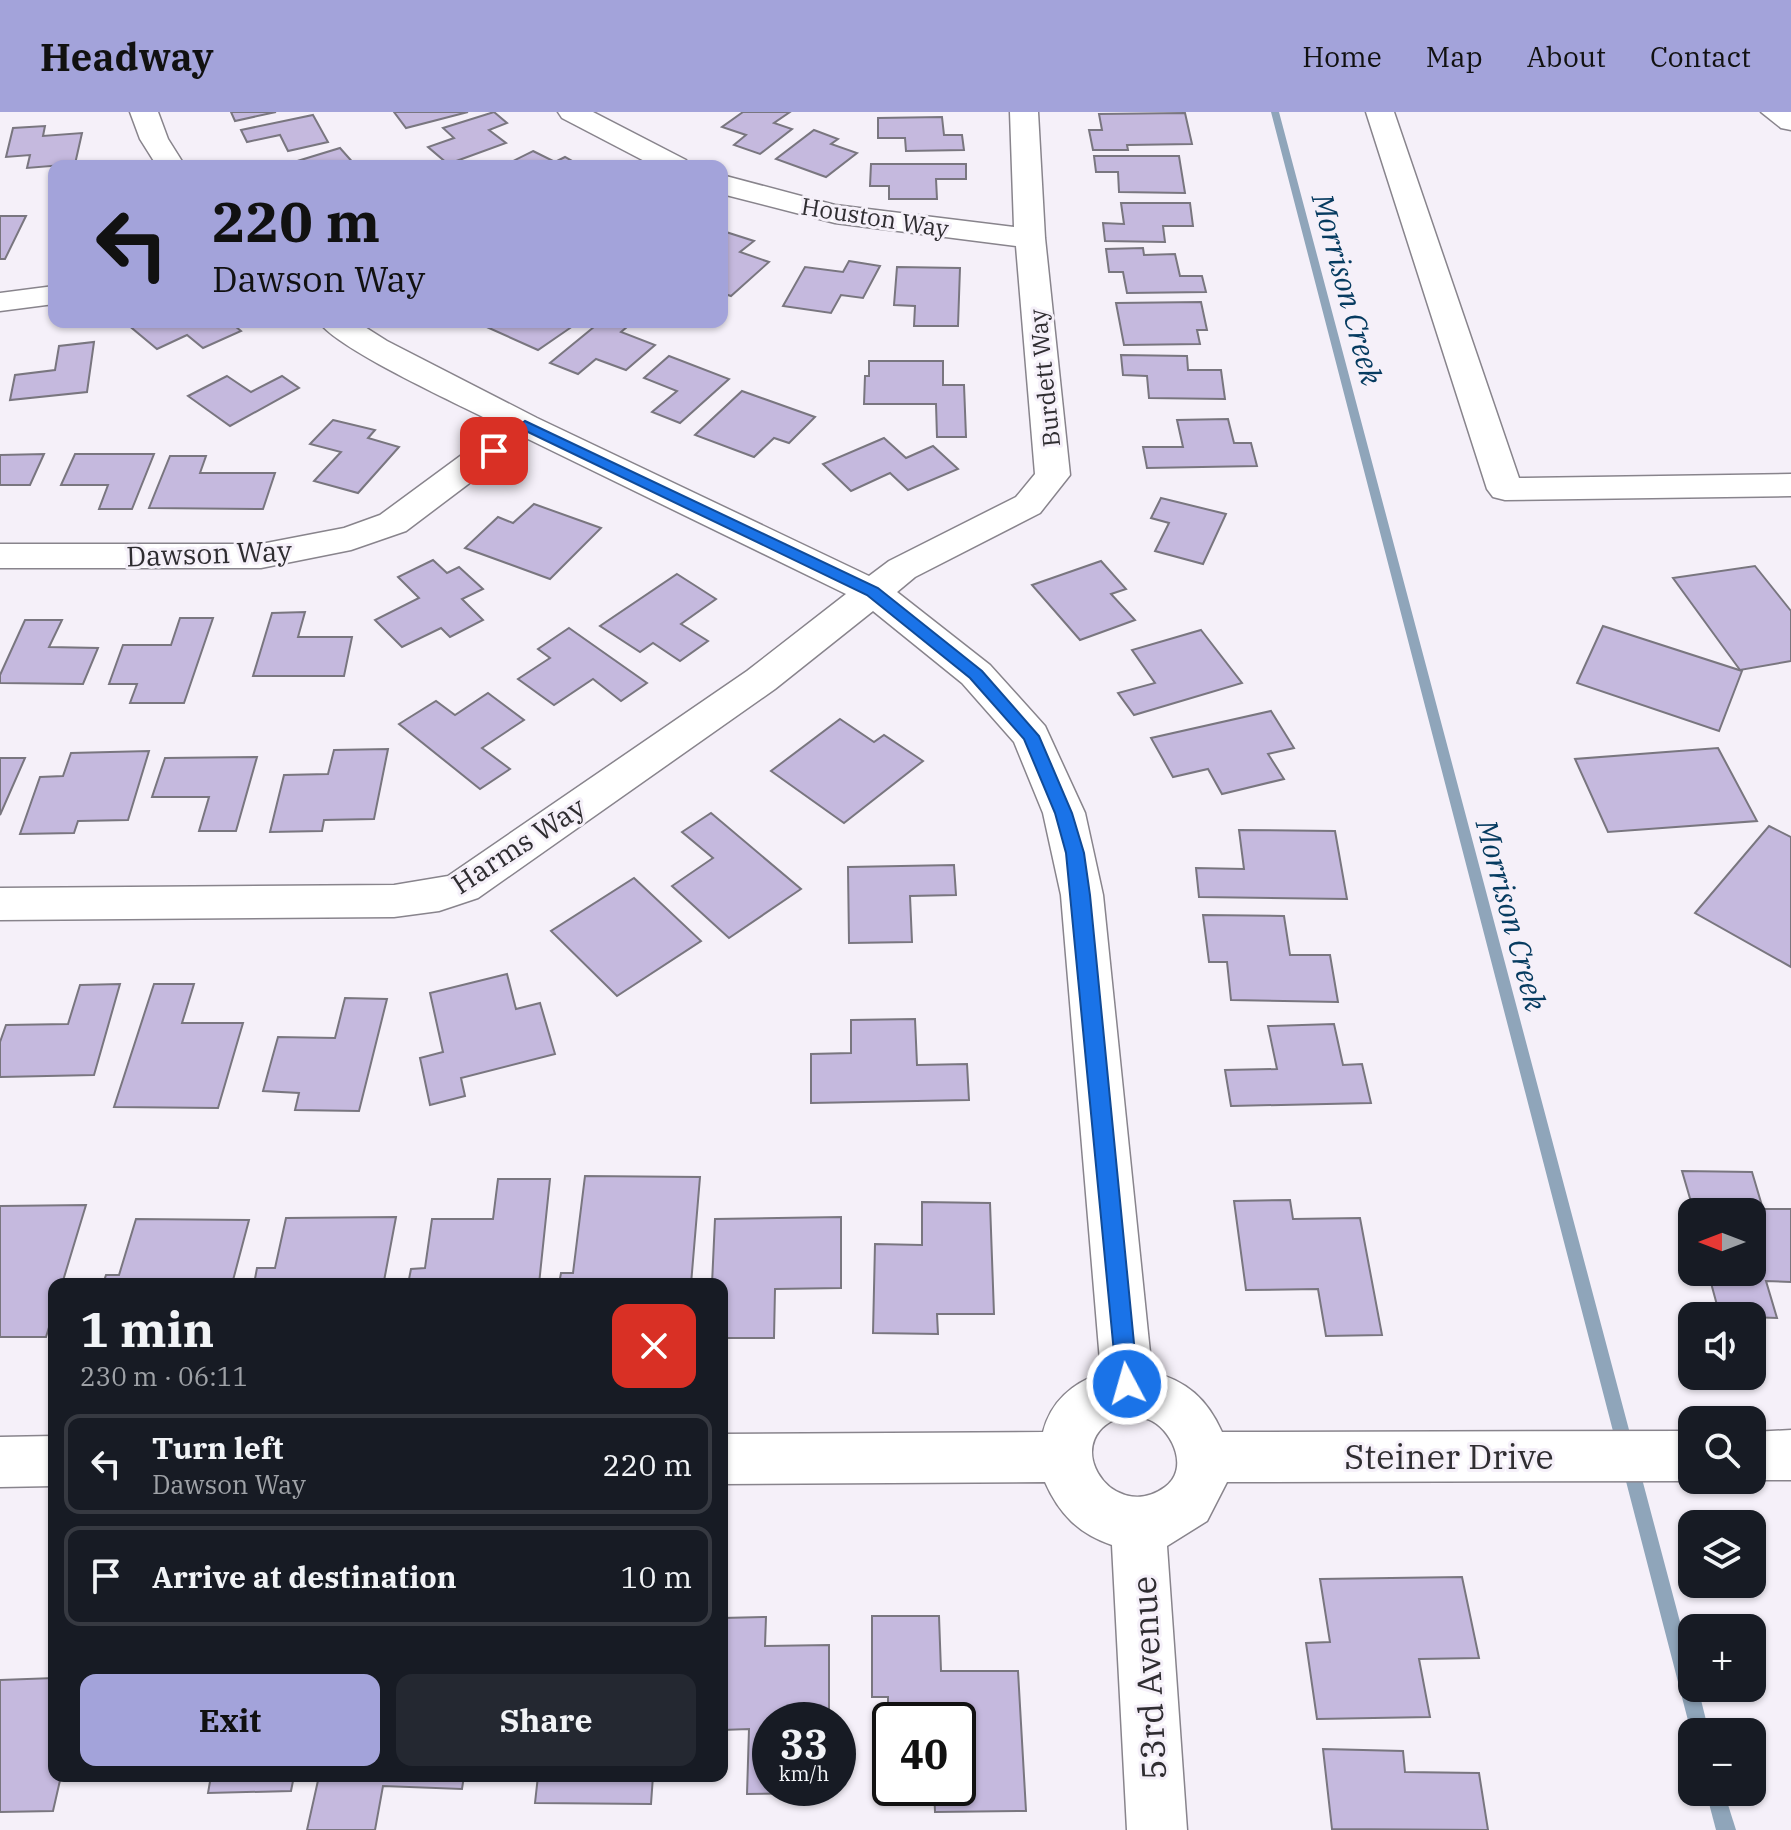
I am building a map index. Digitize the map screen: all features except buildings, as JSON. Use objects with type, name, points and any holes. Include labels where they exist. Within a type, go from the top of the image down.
[{"type":"street","points":[[144,112],[154,139],[167,160]]},
{"type":"street","points":[[572,112],[664,160]]},
{"type":"street","name":"Burdett Way","points":[[872,592],[902,569],[1028,505],[1053,475],[1030,238],[1024,112]]},
{"type":"street","points":[[1380,112],[1505,489],[1791,485]]},
{"type":"street","points":[[1775,112],[1791,122]]},
{"type":"street","name":"Houston Way","points":[[728,186],[764,200],[904,225],[1030,238]]},
{"type":"street","points":[[0,302],[48,296]]},
{"type":"street","points":[[344,328],[376,348],[525,425],[872,592],[976,674],[1031,736],[1064,813],[1082,895],[1128,1391]]},
{"type":"street","name":"Dawson Way","points":[[0,556],[261,556],[351,538],[393,523],[525,425]]},
{"type":"street","name":"Harms Way","points":[[0,904],[394,901],[439,895],[463,887],[761,680],[872,592]]},
{"type":"street","points":[[1128,1391],[1163,1400],[1192,1423],[1205,1457],[1199,1492],[1175,1517],[1138,1527],[1102,1517],[1075,1492],[1063,1457],[1070,1424],[1094,1400],[1128,1391]]},
{"type":"street","points":[[1766,1456],[1791,1455]]},
{"type":"street","name":"Steiner Drive","points":[[1205,1457],[1678,1456]]},
{"type":"street","points":[[728,1459],[1063,1457]]},
{"type":"street","points":[[0,1462],[48,1461]]},
{"type":"street","name":"53rd Avenue","points":[[1138,1527],[1157,1830]]},
{"type":"waterway","name":"Morrison Creek","points":[[1275,112],[1696,1718]]},
{"type":"waterway","name":"Morrison Creek","points":[[1719,1806],[1726,1830]]},
{"type":"route","points":[[494,451],[525,425],[872,592],[976,674],[1031,736],[1064,813],[1082,895],[1127,1384]]}]
